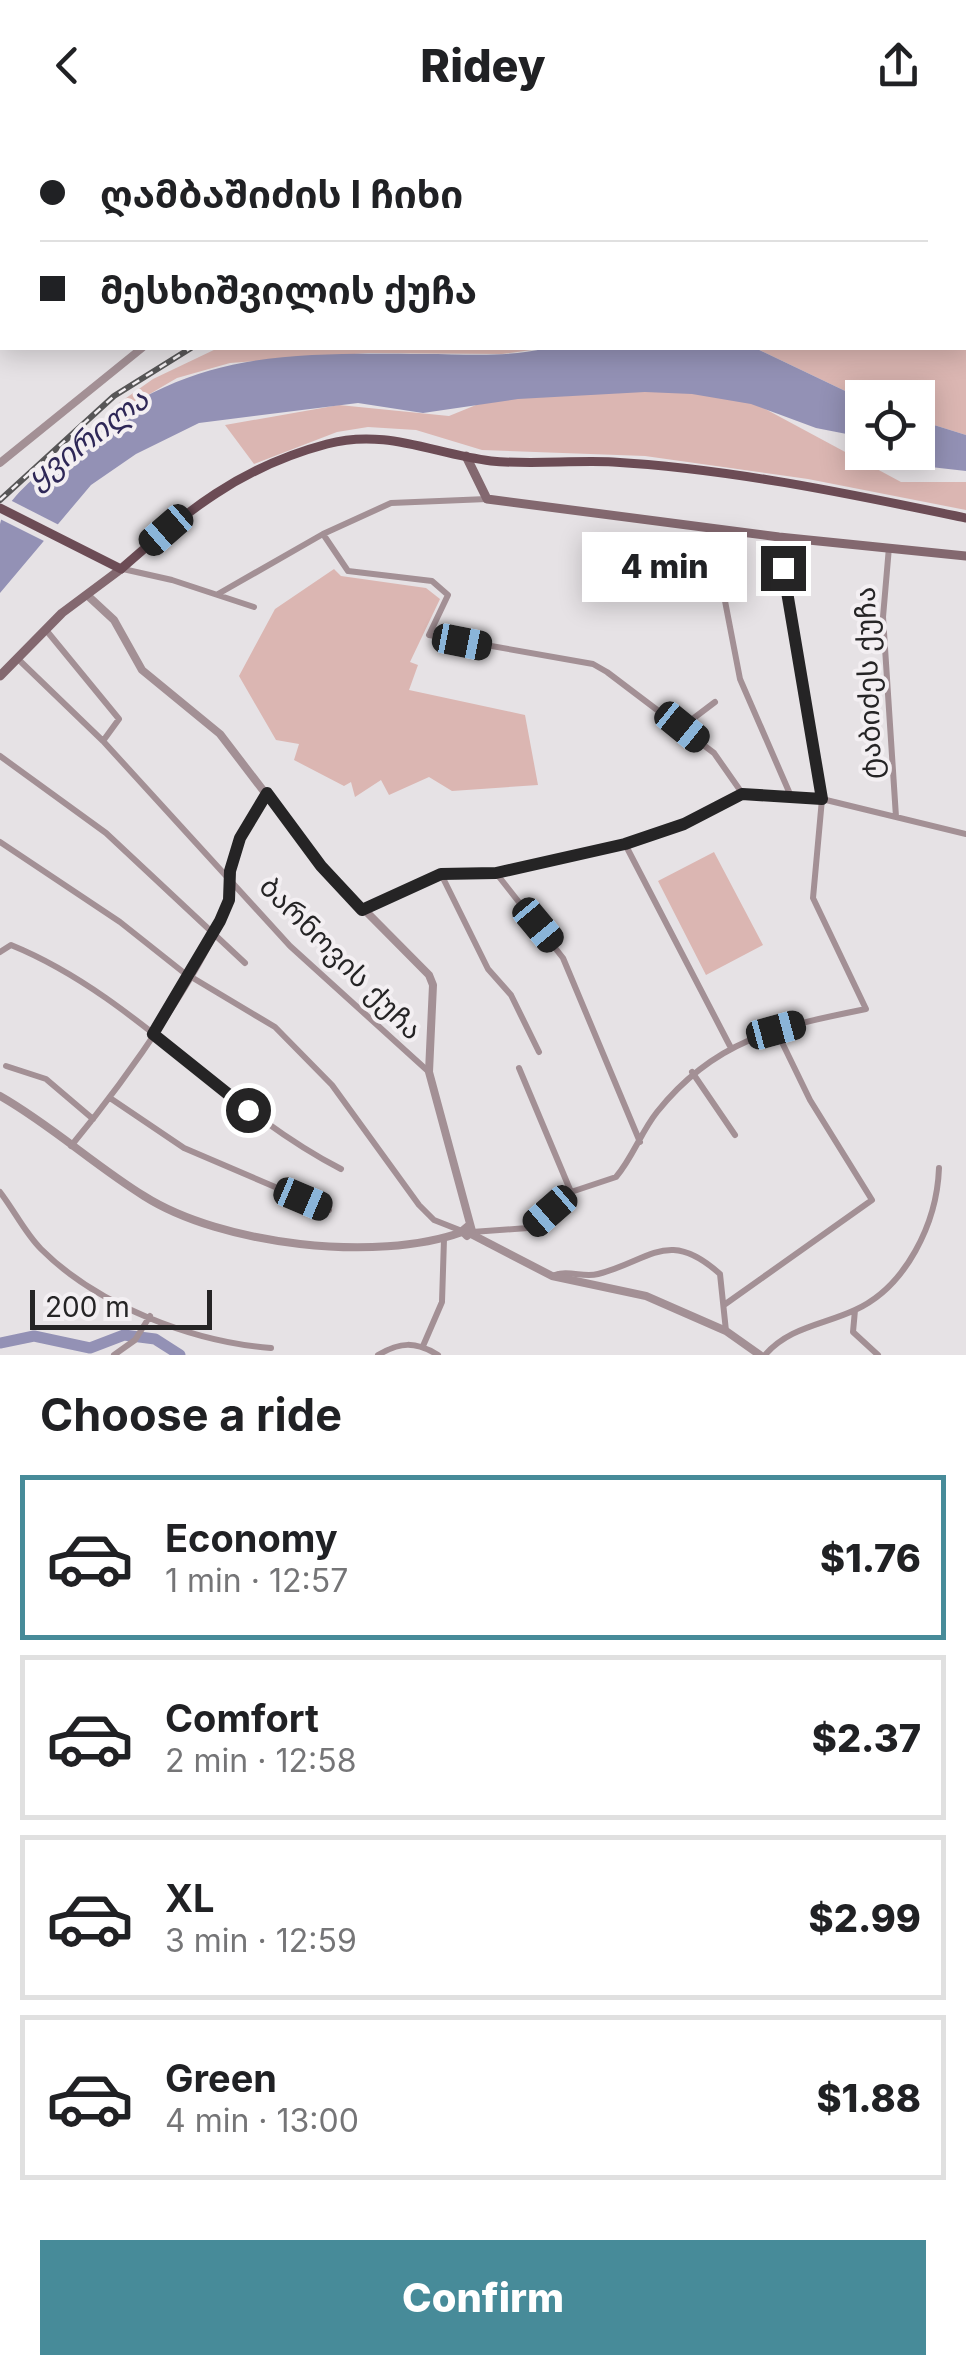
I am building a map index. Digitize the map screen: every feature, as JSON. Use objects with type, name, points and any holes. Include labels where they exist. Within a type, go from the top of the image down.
[{"type":"main road","points":[[0,676],[117,567],[224,485],[326,444],[364,437],[408,440],[492,461],[613,462],[832,490],[966,518]]},
{"type":"main road","points":[[466,456],[487,499],[778,537],[966,556]]},
{"type":"main road","points":[[0,508],[117,567]]},
{"type":"street","points":[[0,463],[140,350]]},
{"type":"street","points":[[218,594],[323,534],[391,504],[487,499]]},
{"type":"street","points":[[720,528],[725,601],[740,678],[790,794]]},
{"type":"street","points":[[323,534],[348,571],[432,581],[444,588],[448,595],[430,636],[593,664],[714,752],[742,794]]},
{"type":"street","points":[[0,1096],[36,1116],[145,1198],[175,1212],[264,1239],[363,1247],[422,1245],[467,1231],[528,1228],[572,1192],[616,1177],[654,1116],[692,1072],[731,1048],[776,1030],[866,1009],[814,898],[822,799],[778,537]]},
{"type":"street","name":"ტაბიძეს ქუჩა","points":[[889,547],[882,617],[896,818]]},
{"type":"street","points":[[117,567],[218,594],[254,608]]},
{"type":"street","points":[[87,595],[114,620],[142,670],[220,734],[321,866],[432,980],[428,1072],[467,1231]]},
{"type":"street","points":[[45,630],[119,720],[103,741]]},
{"type":"street","name":"ბარნოვის ქუჩა","points":[[17,658],[103,741],[347,1001],[428,1072]]},
{"type":"street","points":[[682,727],[716,702]]},
{"type":"street","points":[[0,756],[106,833],[246,963]]},
{"type":"street","points":[[71,1146],[110,1098],[213,935],[240,838],[267,793]]},
{"type":"street","points":[[362,910],[441,874],[496,873],[625,844],[684,824],[742,794],[822,799],[966,834]]},
{"type":"street","points":[[0,842],[88,899],[189,975],[267,1021],[308,1058],[434,1220],[467,1231],[552,1276],[632,1291],[726,1330],[763,1355],[787,1335],[855,1310],[884,1293],[924,1236],[934,1212],[939,1168]]},
{"type":"street","points":[[625,844],[731,1048]]},
{"type":"street","points":[[496,873],[563,958],[640,1142]]},
{"type":"street","points":[[441,874],[488,968],[510,995],[539,1052]]},
{"type":"street","points":[[0,952],[11,945],[84,981],[276,1133],[341,1170]]},
{"type":"street","points":[[724,1306],[872,1200],[810,1100],[776,1030]]},
{"type":"street","points":[[6,1066],[46,1079],[93,1119]]},
{"type":"street","points":[[519,1068],[572,1192]]},
{"type":"street","points":[[692,1072],[735,1135]]},
{"type":"street","points":[[110,1098],[184,1148],[329,1210]]},
{"type":"street","points":[[0,1192],[40,1248],[64,1268],[150,1316],[238,1345],[271,1348]]},
{"type":"street","points":[[423,1346],[442,1302],[444,1239]]},
{"type":"street","points":[[552,1276],[567,1271],[596,1274],[642,1254],[672,1248],[718,1272],[726,1330]]},
{"type":"street","points":[[855,1310],[853,1332],[878,1355]]},
{"type":"street","points":[[114,1355],[135,1340],[150,1316]]},
{"type":"street","points":[[378,1355],[398,1343],[423,1346],[438,1355]]},
{"type":"shaded area","points":[[214,350],[531,350],[502,354],[368,353],[230,363],[177,378],[136,402],[119,403],[153,379]]},
{"type":"shaded area","points":[[759,350],[966,350],[966,435],[935,425],[935,380],[845,380],[845,391]]},
{"type":"shaded area","points":[[606,377],[752,402],[845,452],[845,470],[879,470],[901,482],[966,482],[966,510],[808,479],[645,456],[482,450],[416,430],[368,427],[337,432],[254,464],[225,425],[339,405],[449,416],[476,405]]},
{"type":"shaded area","points":[[334,569],[341,576],[426,588],[440,599],[410,662],[418,665],[409,690],[525,715],[538,785],[452,791],[429,777],[389,795],[381,780],[355,797],[351,782],[344,786],[294,760],[299,744],[276,740],[239,676],[275,609]]},
{"type":"shaded area","points":[[714,852],[763,945],[706,975],[658,881]]},
{"type":"water","name":"ყვირილა","points":[[536,350],[759,350],[845,391],[845,434],[816,428],[751,404],[692,394],[645,392],[518,399],[423,413],[358,403],[199,423],[136,454],[91,485],[0,593],[0,524],[11,502],[30,481],[73,447],[115,415],[156,391],[196,375],[280,357],[501,354]]},
{"type":"water","points":[[935,425],[966,435],[966,471],[935,468]]},
{"type":"pier","points":[[10,500],[61,526],[46,542],[0,519]]},
{"type":"waterway","points":[[0,1343],[34,1336],[90,1348],[124,1335],[155,1339],[180,1355]]},
{"type":"railway","points":[[0,500],[114,396],[188,350]]},
{"type":"route","points":[[248,1110],[153,1034],[220,921],[229,900],[230,871],[240,838],[267,793],[321,866],[362,910],[441,874],[496,873],[625,844],[684,824],[742,794],[822,799],[783,568]]}]
